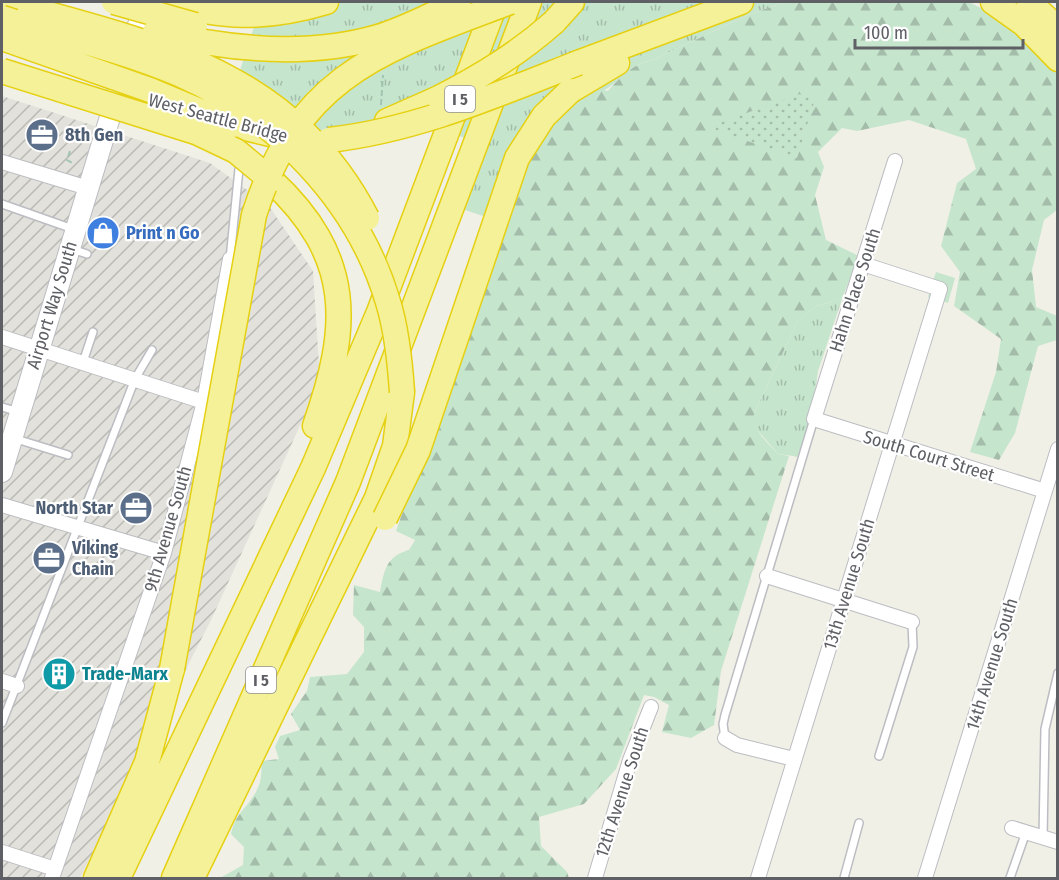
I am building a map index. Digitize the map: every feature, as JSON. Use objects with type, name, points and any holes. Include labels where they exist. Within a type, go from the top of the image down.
[{"type":"highway","points":[[7,2],[41,5],[202,42],[236,47],[310,48],[379,37],[460,2]]},
{"type":"highway","points":[[114,2],[237,36],[316,39],[378,29],[460,2]]},
{"type":"highway","points":[[160,2],[234,16],[269,15],[326,2]]},
{"type":"highway","name":"I 5","points":[[118,879],[256,590],[257,561],[307,466],[380,312],[496,2]]},
{"type":"highway","points":[[96,879],[147,762],[172,669],[254,215],[277,157],[308,111],[361,65],[430,32],[510,2]]},
{"type":"highway","name":"I 5","points":[[174,879],[348,482],[529,2]]},
{"type":"highway","points":[[329,140],[397,117],[468,82],[527,47],[572,2]]},
{"type":"highway","points":[[192,879],[316,627],[337,598],[378,514],[418,450],[517,158],[539,123],[570,91],[586,79],[706,15],[741,2]]},
{"type":"highway","points":[[993,2],[1024,24],[1058,59]]},
{"type":"highway","points":[[1029,2],[1058,29]]},
{"type":"highway","points":[[1043,2],[1058,19]]},
{"type":"highway","points":[[41,5],[177,53],[217,70],[267,101],[318,147],[353,193],[380,247],[392,285],[402,332],[402,392],[395,446],[378,514]]},
{"type":"highway","name":"West Seattle Bridge","points":[[2,57],[261,133],[304,140],[329,140],[404,127],[448,113],[706,15]]},
{"type":"highway","points":[[2,20],[130,56],[178,73],[241,108],[284,142],[330,190],[369,251],[392,315],[402,392]]},
{"type":"highway","points":[[2,38],[140,86],[233,125]]},
{"type":"highway","points":[[2,71],[196,132],[236,151],[271,180],[301,212],[315,232],[334,279],[339,309],[339,339],[332,374],[307,466]]},
{"type":"highway","points":[[2,87],[184,142],[271,180]]},
{"type":"main road","name":"Airport Way South","points":[[2,472],[12,437],[10,409],[39,348],[78,251],[75,230],[145,2]]},
{"type":"main road","points":[[2,20],[127,61]]},
{"type":"street","name":"Hahn Place South","points":[[814,419],[895,161]]},
{"type":"street","points":[[2,162],[88,188]]},
{"type":"street","name":"9th Avenue South","points":[[54,874],[164,553],[204,402],[230,259]]},
{"type":"street","name":"13th Avenue South","points":[[758,879],[894,445],[940,289],[863,264]]},
{"type":"street","points":[[2,337],[204,402]]},
{"type":"street","name":"South Court Street","points":[[814,419],[1045,491]]},
{"type":"street","name":"14th Avenue South","points":[[926,879],[1058,449]]},
{"type":"street","points":[[2,505],[164,553]]},
{"type":"street","points":[[767,576],[912,622]]},
{"type":"street","points":[[2,681],[17,686]]},
{"type":"street","name":"12th Avenue South","points":[[595,879],[630,760],[651,707]]},
{"type":"street","points":[[725,738],[737,745],[794,759]]},
{"type":"street","points":[[1012,828],[1058,842]]},
{"type":"street","points":[[2,852],[54,874]]},
{"type":"lane","name":"9th Avenue South","points":[[230,259],[239,169]]},
{"type":"lane","points":[[2,204],[75,230]]},
{"type":"lane","points":[[83,362],[93,332]]},
{"type":"lane","points":[[2,723],[135,379],[152,350]]},
{"type":"lane","points":[[725,738],[723,724],[725,715],[814,419]]},
{"type":"lane","points":[[12,437],[68,455]]},
{"type":"lane","points":[[879,756],[913,647],[912,622]]},
{"type":"lane","points":[[1043,838],[1045,729],[1058,673]]},
{"type":"lane","points":[[844,879],[859,823]]},
{"type":"lane","points":[[1010,879],[1026,832]]},
{"type":"path","points":[[70,151],[67,160],[74,164]]},
{"type":"shaded area","points":[[2,96],[210,163],[269,206],[313,271],[320,382],[211,620],[80,878],[2,878]]},
{"type":"green space","points":[[310,2],[785,2],[748,15],[655,59],[635,66],[609,87],[593,95],[504,223],[453,206],[477,142],[412,120],[323,135],[224,120],[258,14]]},
{"type":"green space","points":[[785,2],[969,2],[1019,32],[1040,51],[1057,73],[1057,210],[1044,220],[1032,270],[1036,307],[1057,316],[1057,340],[1038,346],[1015,433],[999,460],[970,452],[996,372],[1001,339],[954,306],[960,272],[941,246],[957,183],[976,169],[966,139],[909,120],[857,131],[842,128],[818,152],[824,167],[815,195],[826,240],[859,256],[842,299],[816,306],[798,321],[754,413],[758,430],[765,440],[778,454],[789,456],[721,671],[714,725],[691,738],[662,732],[669,705],[654,697],[644,695],[616,769],[584,804],[539,817],[541,846],[567,872],[569,878],[220,878],[243,865],[244,847],[231,834],[233,826],[256,792],[261,779],[262,761],[279,759],[275,747],[280,736],[300,730],[291,714],[307,691],[310,677],[347,674],[364,652],[364,627],[353,615],[354,585],[380,592],[387,565],[395,556],[409,550],[415,540],[396,531],[504,223],[541,129],[585,87],[593,94],[597,89],[608,91],[634,67],[748,15]]},
{"type":"green space","points":[[800,94],[815,99],[797,158],[707,127]]},
{"type":"green space","points":[[936,272],[955,278],[948,303],[928,297]]},
{"type":"green space","points":[[842,299],[818,371],[811,419],[800,457],[778,454],[753,425],[754,413],[798,321],[816,306]]},
{"type":"place","name":"8th Gen","points":[[42,135]]},
{"type":"place","name":"Print n Go","points":[[103,233]]},
{"type":"place","name":"North Star","points":[[136,508]]},
{"type":"place","name":"Viking Chain","points":[[49,558]]},
{"type":"place","name":"Trade-Marx","points":[[59,674]]}]
